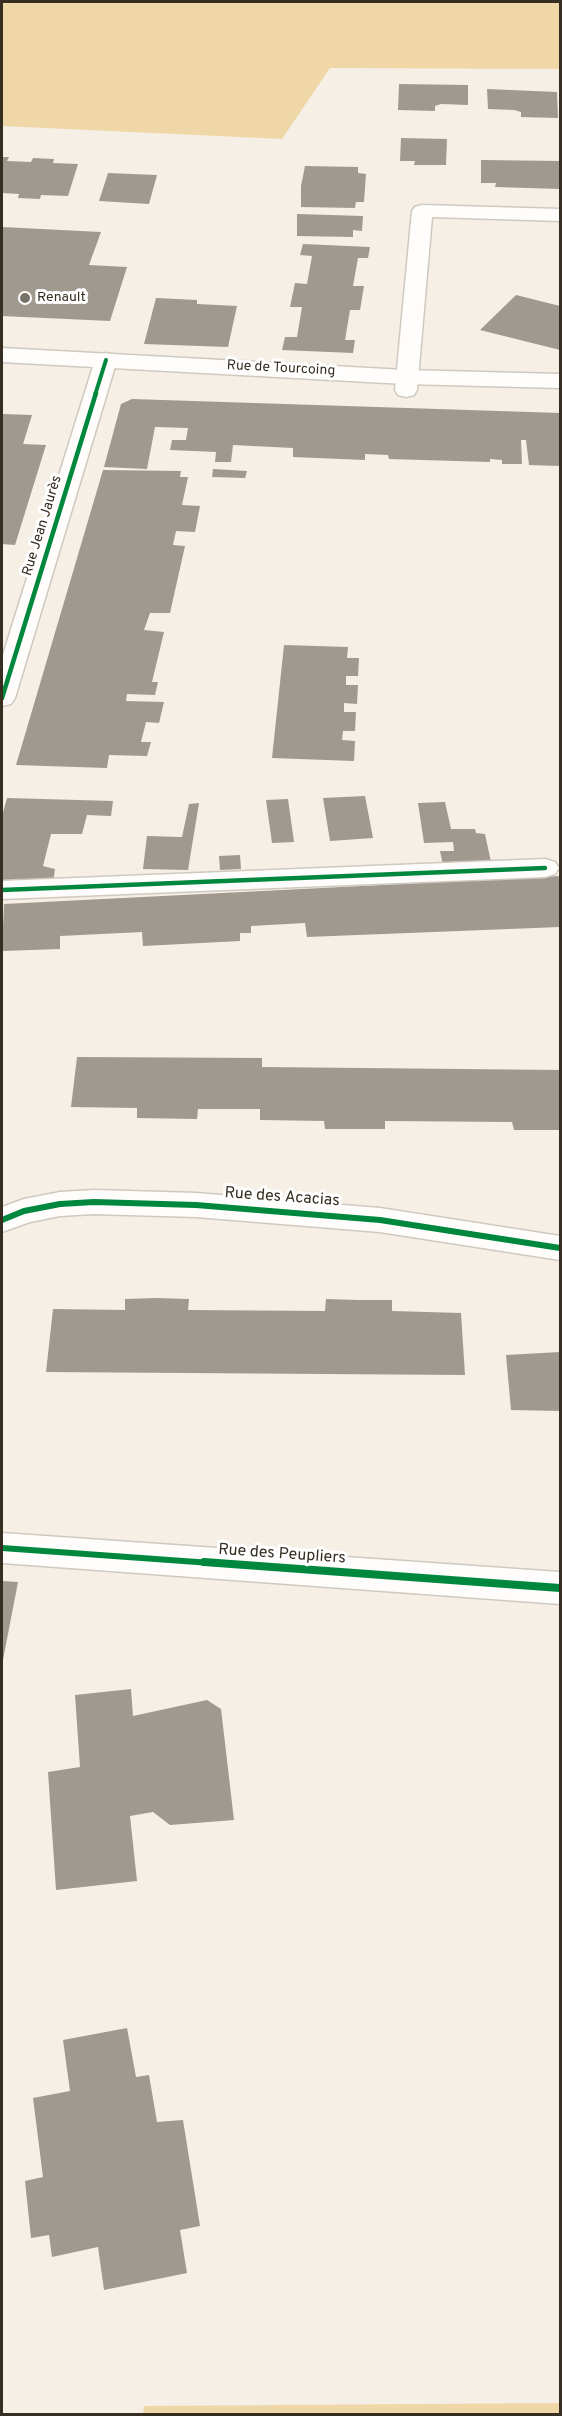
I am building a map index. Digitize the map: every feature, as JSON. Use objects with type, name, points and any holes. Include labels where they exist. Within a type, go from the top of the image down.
[{"type":"street","points":[[406,383],[422,211],[561,215]]},
{"type":"street","name":"Rue de Tourcoing","points":[[2,356],[103,370]]},
{"type":"street","name":"Rue de Tourcoing","points":[[2,375],[103,370],[406,383],[561,395]]},
{"type":"street","name":"Rue Jean Jaurès","points":[[2,698],[103,370]]},
{"type":"street","name":"Rue de Tourcoing","points":[[406,383],[561,381]]},
{"type":"street","points":[[2,890],[545,868]]},
{"type":"street","name":"Rue des Acacias","points":[[2,1220],[24,1211],[60,1204],[94,1202],[196,1205],[381,1220],[561,1248]]},
{"type":"street","name":"Rue des Peupliers","points":[[2,1548],[561,1588]]},
{"type":"shaded area","points":[[2,2],[560,2],[560,69],[330,68],[282,139],[2,126]]},
{"type":"shaded area","points":[[560,2403],[560,2414],[143,2414],[144,2406]]},
{"type":"building","points":[[399,84],[468,85],[468,105],[441,104],[435,106],[435,111],[398,110]]},
{"type":"building","points":[[487,89],[557,92],[558,118],[521,117],[521,112],[514,110],[488,109]]},
{"type":"building","points":[[401,138],[447,139],[446,165],[414,165],[415,161],[400,161]]},
{"type":"building","points":[[2,157],[9,157],[7,161],[31,162],[33,158],[54,159],[53,163],[78,164],[68,196],[41,195],[40,199],[18,198],[19,194],[2,193]]},
{"type":"building","points":[[481,160],[560,161],[560,189],[495,187],[496,183],[481,183]]},
{"type":"building","points":[[305,166],[358,167],[358,173],[366,174],[364,202],[356,202],[355,208],[301,207],[301,186]]},
{"type":"building","points":[[108,173],[157,175],[149,204],[99,201]]},
{"type":"building","points":[[297,214],[363,216],[362,231],[353,230],[353,237],[297,236]]},
{"type":"building","points":[[2,227],[101,232],[89,265],[127,267],[110,321],[2,316]]},
{"type":"building","points":[[303,244],[370,247],[368,258],[358,258],[353,286],[364,286],[360,310],[350,310],[345,340],[355,340],[353,353],[282,350],[285,337],[297,337],[302,307],[290,307],[295,283],[307,284],[312,256],[300,255]]},
{"type":"building","points":[[516,295],[560,306],[560,350],[480,330]]},
{"type":"building","points":[[156,298],[197,300],[197,304],[237,306],[228,347],[144,344]]},
{"type":"building","points":[[132,399],[560,413],[560,466],[529,465],[526,440],[521,440],[522,464],[502,464],[502,460],[490,459],[490,462],[389,459],[388,455],[365,454],[365,460],[293,457],[293,448],[233,445],[231,462],[215,462],[216,452],[170,450],[172,440],[186,440],[188,428],[155,427],[147,469],[104,467],[121,404]]},
{"type":"building","points":[[2,414],[32,415],[23,444],[46,445],[15,545],[2,544]]},
{"type":"building","points":[[213,469],[247,471],[245,478],[212,477]]},
{"type":"building","points":[[103,470],[181,471],[180,477],[188,477],[182,505],[200,506],[195,532],[176,531],[173,545],[185,546],[170,613],[150,613],[144,630],[164,632],[152,682],[158,682],[155,695],[127,694],[126,701],[164,702],[159,723],[146,722],[141,742],[151,742],[147,756],[109,755],[107,768],[16,765]]},
{"type":"building","points":[[284,645],[348,647],[347,658],[359,658],[358,676],[346,676],[346,685],[358,685],[357,704],[344,703],[344,712],[356,712],[355,731],[343,731],[342,740],[355,741],[354,761],[272,758]]},
{"type":"building","points":[[365,796],[373,838],[330,841],[323,798]]},
{"type":"building","points":[[7,798],[113,801],[111,816],[87,815],[82,834],[51,834],[43,866],[55,869],[53,883],[2,884],[2,816]]},
{"type":"building","points":[[288,799],[294,842],[272,843],[266,800]]},
{"type":"building","points":[[445,802],[451,829],[475,829],[476,833],[485,834],[491,862],[443,865],[440,851],[454,851],[453,842],[424,843],[418,803]]},
{"type":"building","points":[[199,803],[188,870],[143,869],[147,836],[182,837],[189,804]]},
{"type":"building","points":[[240,855],[241,869],[220,870],[219,856]]},
{"type":"building","points":[[560,876],[560,927],[307,937],[305,923],[251,926],[251,933],[240,933],[240,941],[143,946],[142,932],[60,936],[60,949],[2,951],[4,904]]},
{"type":"building","points":[[77,1057],[262,1058],[262,1067],[560,1070],[560,1130],[514,1130],[512,1122],[385,1121],[385,1129],[325,1129],[324,1121],[260,1120],[260,1109],[198,1109],[197,1119],[137,1118],[137,1108],[71,1107]]},
{"type":"building","points":[[125,1299],[189,1299],[188,1310],[325,1311],[326,1299],[392,1300],[392,1311],[461,1313],[465,1375],[46,1372],[53,1309],[125,1310]]},
{"type":"building","points":[[560,1352],[560,1411],[511,1410],[506,1355]]},
{"type":"building","points":[[2,1581],[18,1582],[3,1660],[2,1659]]},
{"type":"building","points":[[131,1689],[133,1716],[207,1700],[221,1709],[234,1820],[170,1825],[153,1812],[130,1816],[137,1881],[56,1890],[48,1772],[80,1767],[75,1695]]},
{"type":"building","points":[[127,2028],[136,2077],[149,2075],[157,2122],[183,2120],[200,2226],[180,2230],[187,2273],[104,2290],[98,2247],[52,2257],[49,2235],[31,2238],[25,2181],[43,2177],[33,2098],[70,2091],[63,2040]]},
{"type":"cycle path","points":[[2,698],[106,360]]},
{"type":"cycle path","points":[[2,890],[545,868]]},
{"type":"cycle path","points":[[2,1220],[24,1211],[60,1204],[94,1202],[196,1205],[380,1220],[560,1248]]},
{"type":"cycle path","points":[[2,1548],[560,1588]]},
{"type":"place","name":"Renault","points":[[25,298]]}]
